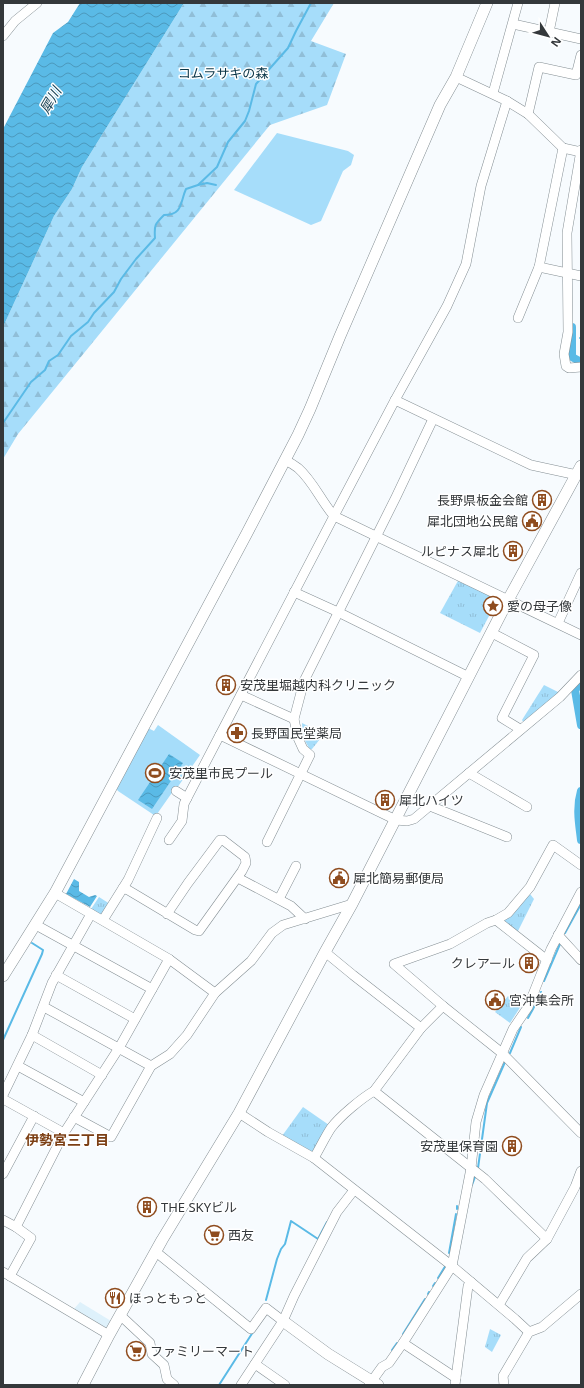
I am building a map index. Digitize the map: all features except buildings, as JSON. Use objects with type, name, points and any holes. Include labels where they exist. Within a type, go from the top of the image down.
[{"type":"street","points":[[3,36],[15,21],[37,3]]},
{"type":"street","points":[[3,976],[55,893],[285,460],[310,409],[440,104],[456,76],[487,3]]},
{"type":"street","points":[[493,93],[518,3]]},
{"type":"street","points":[[548,32],[555,3]]},
{"type":"street","points":[[513,24],[581,39]]},
{"type":"street","points":[[528,114],[539,67],[576,75],[581,55]]},
{"type":"street","points":[[456,76],[493,93],[528,114],[563,148],[581,151],[567,233],[568,332],[564,354],[566,366],[569,368],[581,367]]},
{"type":"street","points":[[169,840],[182,821],[184,804],[294,592],[395,400],[447,306],[466,264],[481,186],[507,101]]},
{"type":"street","points":[[518,318],[539,267],[563,148]]},
{"type":"street","points":[[539,267],[580,276]]},
{"type":"street","points":[[83,1385],[120,1315],[196,1182],[239,1113],[352,904],[508,600],[579,470],[531,465],[395,400]]},
{"type":"street","points":[[267,842],[310,755],[303,749],[298,738],[294,719],[304,681],[377,536],[433,419]]},
{"type":"street","points":[[285,460],[298,468],[334,516],[581,635]]},
{"type":"street","points":[[558,624],[581,572]]},
{"type":"street","points":[[294,592],[338,612],[469,677]]},
{"type":"street","points":[[492,633],[534,655],[502,718],[520,729]]},
{"type":"street","points":[[220,735],[396,820],[407,821],[414,819],[560,697],[581,675]]},
{"type":"street","points":[[241,695],[294,719]]},
{"type":"street","points":[[469,773],[527,807]]},
{"type":"street","points":[[176,791],[187,798]]},
{"type":"street","points":[[430,806],[507,838]]},
{"type":"street","points":[[103,920],[123,888],[157,818]]},
{"type":"street","points":[[123,888],[167,914],[195,930],[199,931],[238,878],[246,863],[245,857],[223,840],[220,840],[167,914]]},
{"type":"street","points":[[581,864],[553,845],[530,887],[508,913],[496,920],[488,922],[450,944],[394,964],[443,1006],[502,1053],[581,1133]]},
{"type":"street","points":[[279,899],[296,866]]},
{"type":"street","points":[[238,878],[291,906],[305,919]]},
{"type":"street","points":[[55,893],[168,958],[215,993]]},
{"type":"street","points":[[156,1252],[250,1329],[266,1308],[328,1354],[373,1384],[382,1367],[389,1363],[403,1343],[452,1266],[471,1168],[479,1111],[484,1095],[513,1029],[528,1007],[558,935],[581,893]]},
{"type":"street","points":[[74,1117],[111,1137],[151,1066],[170,1054],[187,1035],[215,993],[251,962],[272,934],[283,925],[352,904]]},
{"type":"street","points":[[3,1095],[32,1036],[52,983],[91,914]]},
{"type":"street","points":[[496,920],[547,960]]},
{"type":"street","points":[[36,925],[73,944],[152,989]]},
{"type":"street","points":[[558,935],[581,960]]},
{"type":"street","points":[[325,952],[421,1028]]},
{"type":"street","points":[[16,1227],[64,1133],[119,1048],[168,958]]},
{"type":"street","points":[[56,975],[135,1019]]},
{"type":"street","points":[[44,1006],[151,1066]]},
{"type":"street","points":[[314,1158],[333,1126],[364,1097],[374,1091],[421,1028],[443,1006]]},
{"type":"street","points":[[32,1036],[102,1075]]},
{"type":"street","points":[[18,1066],[84,1102]]},
{"type":"street","points":[[374,1091],[485,1179],[547,1239]]},
{"type":"street","points":[[3,1099],[64,1133]]},
{"type":"street","points":[[239,1113],[268,1132],[314,1158],[452,1266],[529,1332]]},
{"type":"street","points":[[3,1174],[34,1116]]},
{"type":"street","points":[[499,1305],[527,1258],[547,1239],[575,1187],[581,1171]]},
{"type":"street","points":[[241,1385],[283,1321],[294,1296],[338,1212],[354,1190]]},
{"type":"street","points":[[3,1220],[31,1238],[7,1274],[109,1335]]},
{"type":"street","points":[[403,1343],[455,1381],[468,1286],[471,1282]]},
{"type":"street","points":[[504,1385],[503,1376],[529,1332],[542,1327],[581,1294]]},
{"type":"street","points":[[120,1315],[150,1343],[152,1354],[164,1365],[167,1379],[174,1385]]},
{"type":"street","points":[[255,1364],[285,1385]]},
{"type":"shaded area","points":[[80,1302],[111,1321],[106,1328],[74,1309]]},
{"type":"green space","name":"コムラサキの森","points":[[184,3],[334,3],[311,41],[346,54],[327,105],[270,125],[18,434],[3,459],[3,327],[54,216],[72,189],[82,167]]},
{"type":"green space","points":[[277,133],[348,151],[354,155],[351,165],[343,171],[321,221],[311,225],[234,190]]},
{"type":"green space","points":[[459,579],[498,599],[480,633],[440,613]]},
{"type":"green space","points":[[544,685],[560,693],[524,723],[522,720]]},
{"type":"green space","points":[[302,723],[324,734],[310,750],[303,737]]},
{"type":"green space","name":"安茂里市民プール","points":[[158,725],[200,755],[177,788],[176,787],[157,814],[154,815],[118,791],[115,787],[148,728],[154,731]]},
{"type":"green space","points":[[530,894],[534,899],[517,933],[503,923],[504,919]]},
{"type":"green space","points":[[99,897],[110,904],[104,914],[100,915],[91,909]]},
{"type":"green space","points":[[508,996],[521,1006],[510,1023],[495,1012]]},
{"type":"green space","points":[[303,1107],[329,1125],[313,1153],[282,1136]]},
{"type":"green space","points":[[490,1329],[501,1335],[492,1352],[485,1347]]},
{"type":"water","name":"犀川","points":[[80,3],[184,3],[82,167],[72,189],[54,216],[3,327],[3,129],[53,33],[68,22]]},
{"type":"water","points":[[169,754],[183,763],[152,809],[138,800]]},
{"type":"water","points":[[74,879],[79,882],[79,891],[89,897],[95,895],[97,896],[90,907],[66,894]]},
{"type":"waterway","points":[[3,423],[31,382],[45,370],[49,361],[58,355],[71,336],[88,322],[94,313],[114,292],[121,279],[136,259],[155,238],[155,227],[164,215],[175,213],[180,207],[186,189],[198,185],[217,167],[228,142],[245,121],[256,84],[288,48],[311,3]]},
{"type":"waterway","points":[[198,185],[207,183],[216,185]]},
{"type":"waterway","points":[[572,327],[572,357],[581,362]]},
{"type":"waterway","points":[[581,683],[575,690],[581,725]]},
{"type":"waterway","points":[[581,791],[578,809],[581,840]]},
{"type":"waterway","points":[[565,933],[581,904]]},
{"type":"waterway","points":[[3,1040],[42,954],[43,950],[32,943]]},
{"type":"waterway","points":[[544,981],[560,944]]},
{"type":"waterway","points":[[528,1018],[541,992]]},
{"type":"waterway","points":[[510,1053],[521,1027]]},
{"type":"waterway","points":[[478,1168],[487,1103],[505,1062]]},
{"type":"waterway","points":[[472,1185],[475,1177]]},
{"type":"waterway","points":[[449,1253],[456,1214]]},
{"type":"waterway","points":[[266,1300],[277,1259],[285,1244],[291,1221],[318,1239],[327,1222]]},
{"type":"waterway","points":[[438,1278],[446,1265]]},
{"type":"waterway","points":[[403,1334],[425,1299]]},
{"type":"waterway","points":[[219,1385],[253,1332]]},
{"type":"waterway","points":[[392,1350],[397,1343]]},
{"type":"place","name":"長野県板金会館","points":[[542,500]]},
{"type":"place","name":"犀北団地公民館","points":[[532,521]]},
{"type":"place","name":"ルピナス犀北","points":[[513,551]]},
{"type":"place","name":"愛の母子像","points":[[493,606]]},
{"type":"place","name":"安茂里堀越内科クリニック","points":[[226,685]]},
{"type":"place","name":"長野国民堂薬局","points":[[237,733]]},
{"type":"place","name":"安茂里市民プール","points":[[155,773]]},
{"type":"place","name":"犀北ハイツ","points":[[385,800]]},
{"type":"place","name":"犀北簡易郵便局","points":[[339,878]]},
{"type":"place","name":"クレアール","points":[[529,963]]},
{"type":"place","name":"宮沖集会所","points":[[495,1000]]},
{"type":"place","name":"安茂里保育園","points":[[512,1146]]},
{"type":"place","name":"THE SKYビル","points":[[147,1207]]},
{"type":"place","name":"西友","points":[[214,1235]]},
{"type":"place","name":"ほっともっと","points":[[115,1298]]},
{"type":"place","name":"ファミリーマート","points":[[136,1351]]},
{"type":"district","name":"伊勢宮三丁目","points":[[67,1139]]}]
